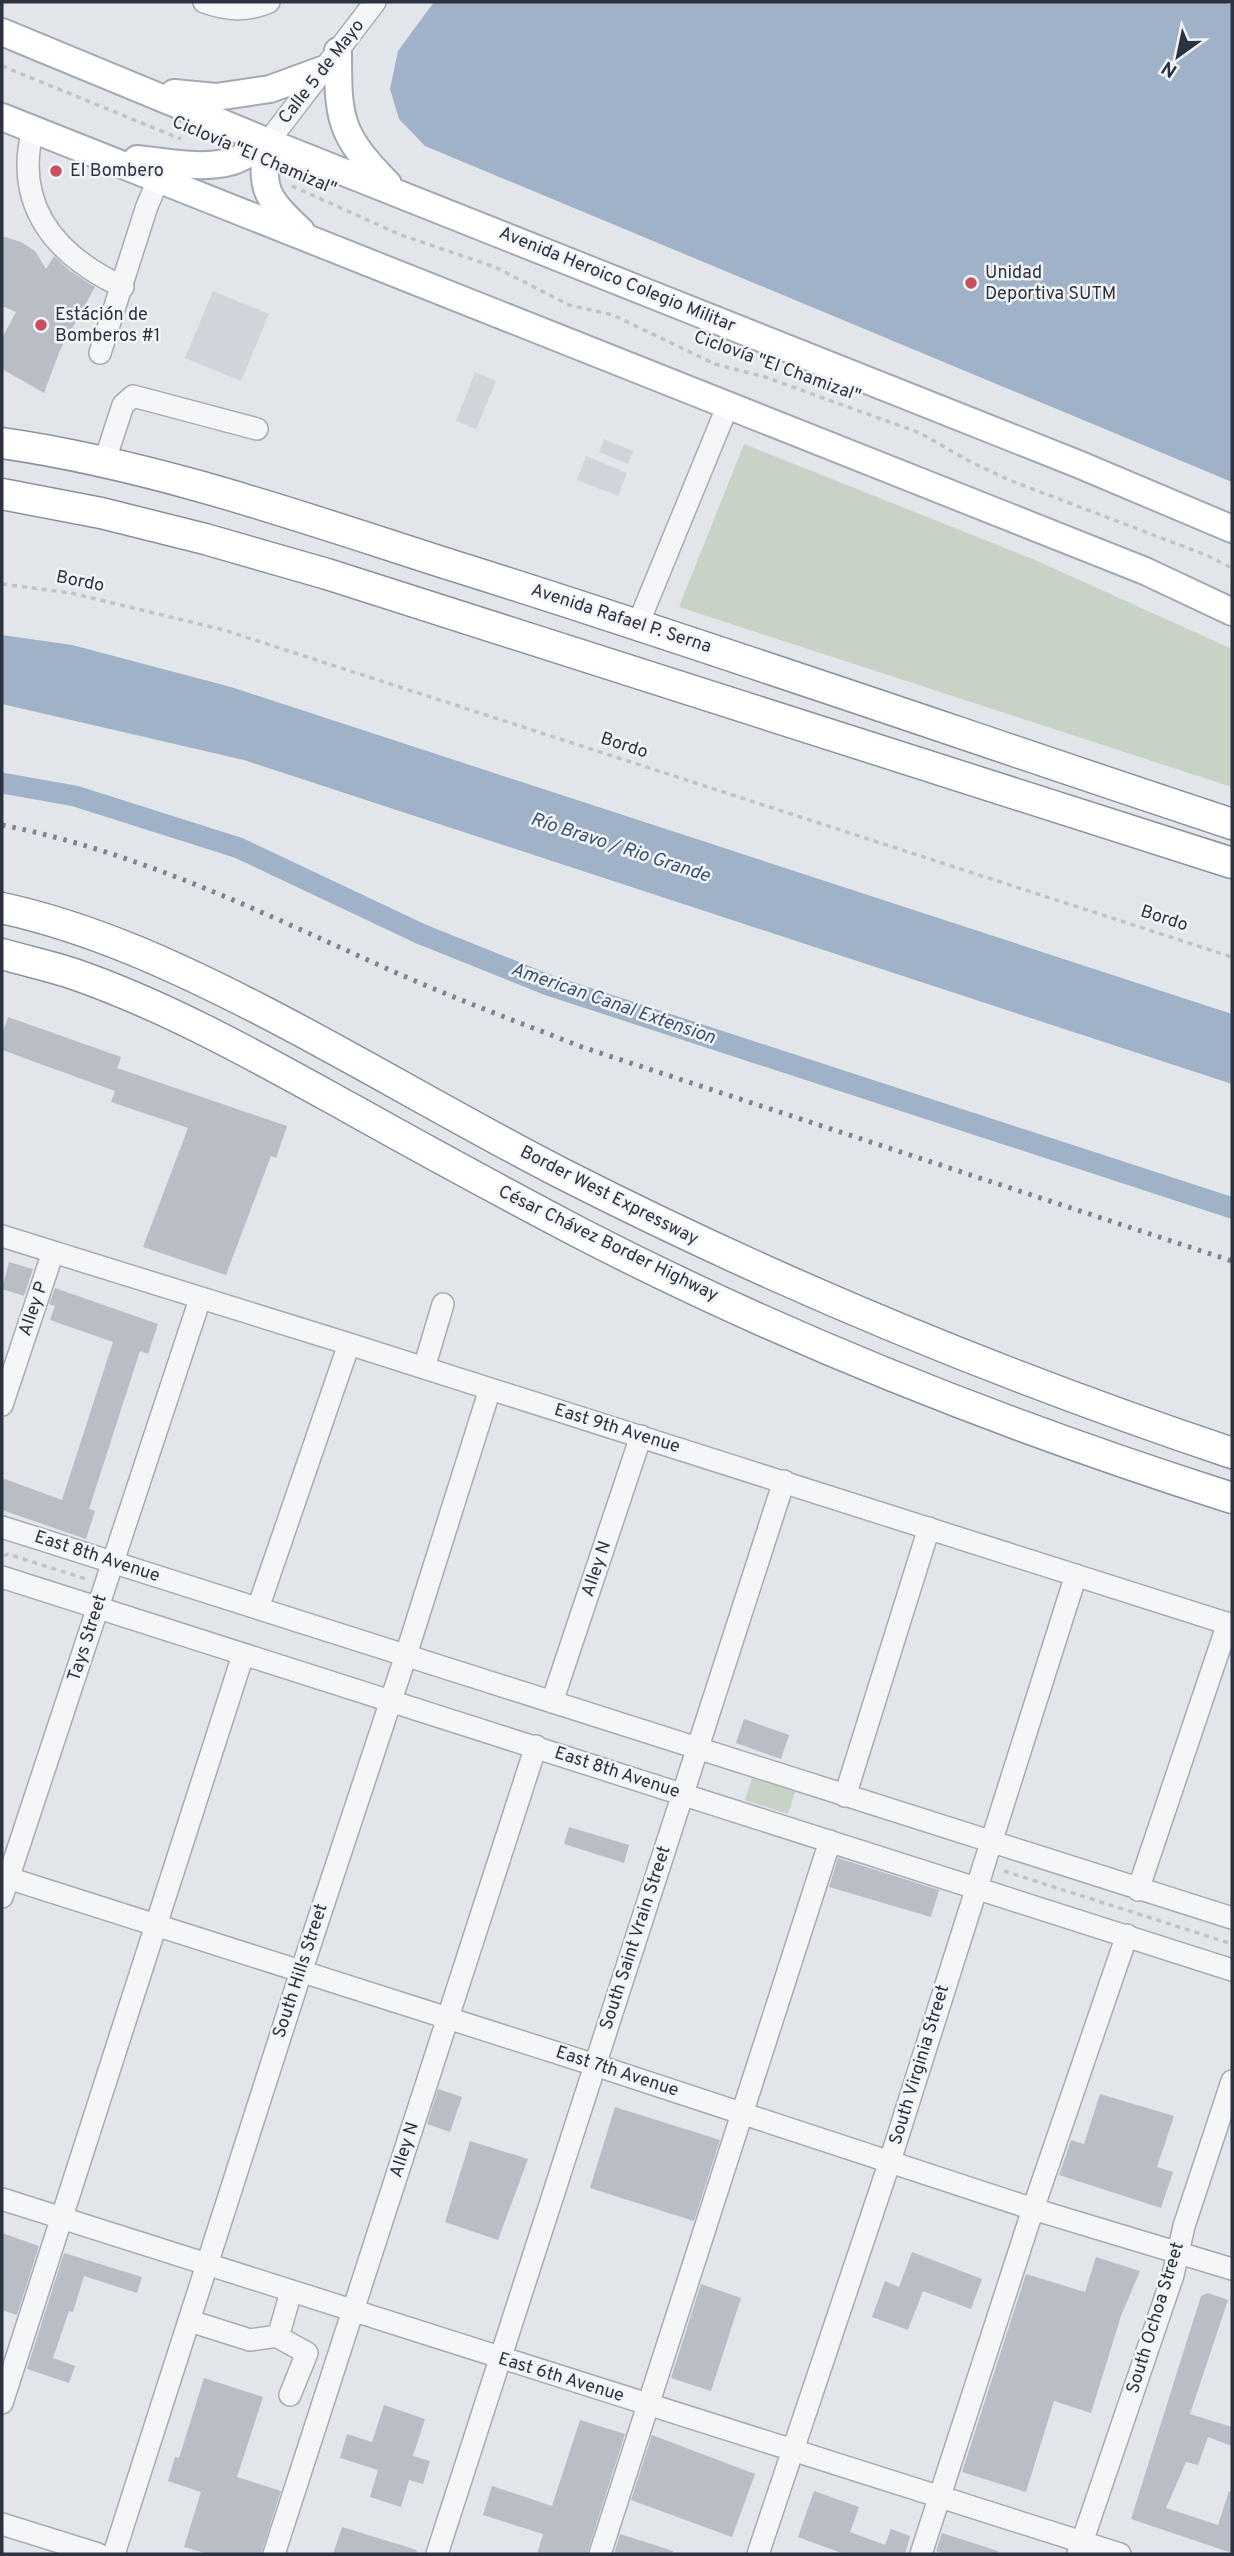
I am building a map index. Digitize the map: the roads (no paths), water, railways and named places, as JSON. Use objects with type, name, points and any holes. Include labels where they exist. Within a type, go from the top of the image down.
[{"type":"highway","name":"Avenida Rafael P. Serna","points":[[2,443],[104,463],[269,507],[639,624],[1232,824]]},
{"type":"highway","points":[[2,494],[114,516],[327,574],[1232,863]]},
{"type":"highway","points":[[1117,786],[1207,797],[1232,805]]},
{"type":"highway","name":"Border West Expressway","points":[[2,908],[90,933],[199,978],[348,1055],[561,1173],[701,1243],[971,1359],[1232,1453]]},
{"type":"highway","name":"César Chávez Border Highway","points":[[2,954],[73,974],[166,1012],[265,1062],[462,1171],[585,1235],[786,1331],[1037,1432],[1232,1498]]},
{"type":"main road","name":"Avenida Heroico Colegio Militar","points":[[2,32],[148,90],[268,142],[1079,464],[1232,529]]},
{"type":"main road","points":[[148,90],[216,97],[270,89],[330,61],[349,138],[360,155],[397,193]]},
{"type":"main road","points":[[2,117],[1145,571],[1232,611]]},
{"type":"main road","points":[[104,156],[216,164],[235,160],[268,142]]},
{"type":"main road","points":[[268,142],[262,172],[268,193],[280,211],[308,238]]},
{"type":"street","points":[[204,2],[236,10],[254,8],[269,2]]},
{"type":"street","name":"Calle 5 de Mayo","points":[[268,142],[330,61],[368,5]]},
{"type":"street","points":[[33,129],[27,150],[27,172],[33,203],[51,233],[77,260],[98,275],[123,287]]},
{"type":"street","points":[[100,353],[147,206],[159,178]]},
{"type":"street","points":[[104,463],[123,405],[132,396],[257,429]]},
{"type":"street","points":[[639,624],[728,405]]},
{"type":"street","name":"East 9th Avenue","points":[[2,1236],[1230,1624]]},
{"type":"street","name":"Alley P","points":[[2,1405],[53,1252]]},
{"type":"street","name":"Tays Street","points":[[4,1884],[200,1299]]},
{"type":"street","points":[[424,1368],[443,1304]]},
{"type":"street","points":[[257,1608],[349,1344]]},
{"type":"street","name":"South Hills Street","points":[[114,2554],[301,1972],[406,1656],[489,1389]]},
{"type":"street","name":"Alley N","points":[[552,1702],[641,1436]]},
{"type":"street","name":"South Saint Vrain Street","points":[[436,2554],[783,1481]]},
{"type":"street","name":"East 8th Avenue","points":[[2,1527],[1232,1919]]},
{"type":"street","points":[[845,1796],[929,1528]]},
{"type":"street","name":"South Virginia Street","points":[[758,2554],[890,2161],[1076,1575]]},
{"type":"street","name":"East 8th Avenue","points":[[2,1577],[1232,1969]]},
{"type":"street","points":[[1138,1890],[1230,1624]]},
{"type":"street","points":[[2,2403],[243,1655]]},
{"type":"street","name":"Alley N","points":[[274,2554],[536,1746]]},
{"type":"street","points":[[600,2554],[830,1841]]},
{"type":"street","name":"East 7th Avenue","points":[[4,1884],[156,1925],[744,2113],[1033,2209],[1178,2252],[1230,2262]]},
{"type":"street","points":[[921,2554],[1033,2209],[1127,1935]]},
{"type":"street","name":"South Ochoa Street","points":[[1081,2548],[1173,2274],[1184,2226],[1232,2081]]},
{"type":"street","name":"East 6th Avenue","points":[[2,2199],[940,2497],[1081,2548],[1120,2554]]},
{"type":"street","points":[[278,2336],[291,2292]]},
{"type":"street","points":[[190,2321],[250,2340],[278,2336],[307,2353],[290,2395]]},
{"type":"street","points":[[2,2524],[98,2554]]},
{"type":"water","name":"Unidad Deportiva SUTM","points":[[434,2],[1224,2],[1232,5],[1232,482],[425,146],[399,119],[390,89],[398,51]]},
{"type":"water","name":"Río Bravo / Rio Grande","points":[[2,635],[72,645],[231,687],[1232,1014],[1232,1084],[244,760],[2,704]]},
{"type":"waterway","name":"American Canal Extension","points":[[2,783],[75,796],[239,848],[421,934],[548,985],[1232,1208]]},
{"type":"railway","points":[[2,825],[103,851],[200,886],[390,970],[582,1047],[1232,1261]]},
{"type":"place","name":"El Bombero","points":[[56,171]]},
{"type":"place","name":"Unidad Deportiva SUTM","points":[[971,283]]},
{"type":"place","name":"Estáción de Bomberos #1","points":[[41,325]]}]
